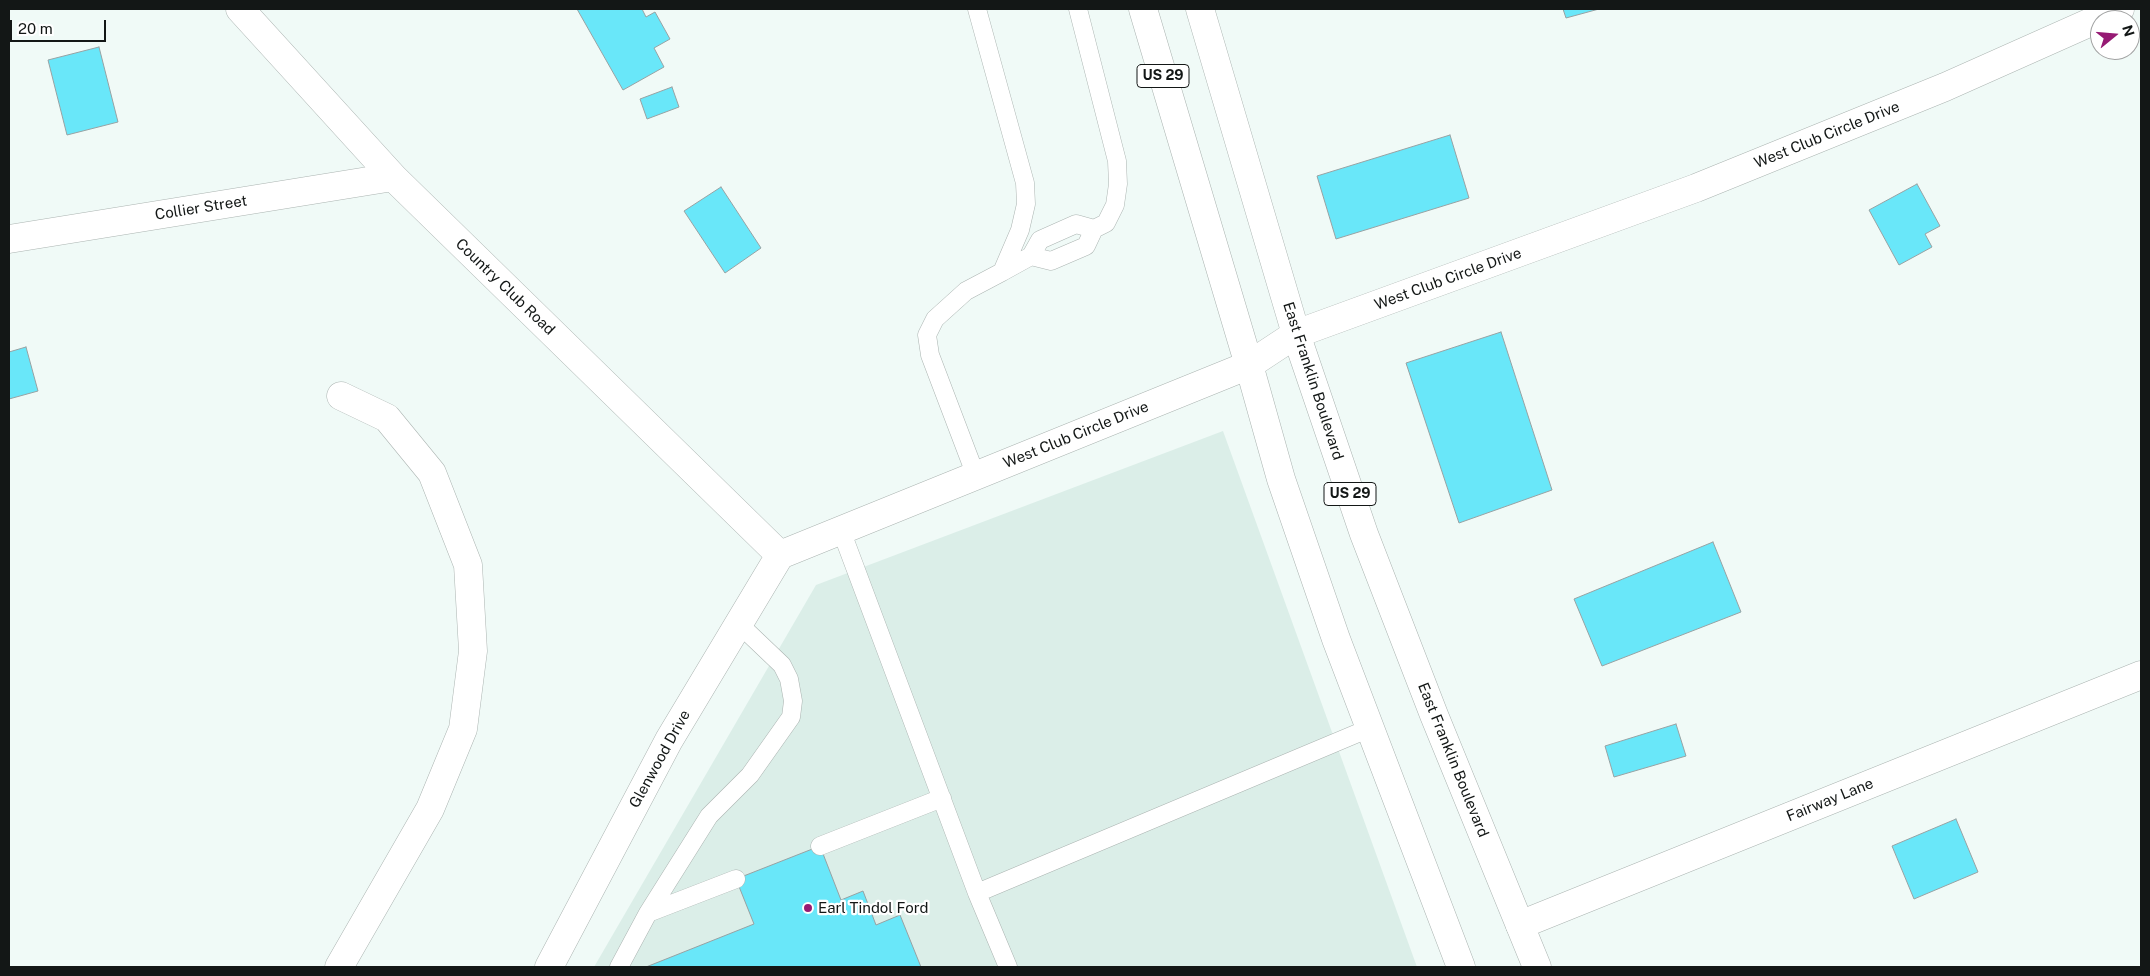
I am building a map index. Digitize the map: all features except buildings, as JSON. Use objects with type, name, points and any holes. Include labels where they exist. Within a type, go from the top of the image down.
[{"type":"street","name":"Country Club Road","points":[[240,9],[393,178],[780,555]]},
{"type":"street","name":"US 29","points":[[1143,9],[1281,479],[1336,639],[1461,967]]},
{"type":"street","name":"East Franklin Boulevard","points":[[1200,9],[1296,334],[1364,534],[1438,724],[1537,967]]},
{"type":"street","name":"West Club Circle Drive","points":[[780,555],[1249,366],[1296,334],[1696,188],[1944,87],[2120,9]]},
{"type":"street","name":"Collier Street","points":[[9,240],[393,178]]},
{"type":"street","points":[[339,967],[430,809],[463,729],[473,651],[468,565],[432,473],[387,418],[341,396]]},
{"type":"street","name":"Glenwood Drive","points":[[549,967],[669,740],[780,555]]},
{"type":"street","name":"Fairway Lane","points":[[1520,925],[2141,676]]},
{"type":"lane","points":[[977,9],[1024,183],[1026,197],[1020,230],[1002,272]]},
{"type":"lane","points":[[1031,256],[1051,261],[1086,246],[1094,229],[1106,223],[1115,205],[1118,184],[1117,161],[1078,9]]},
{"type":"lane","points":[[976,476],[930,355],[927,335],[935,318],[966,291],[1031,256],[1040,240],[1076,224],[1094,229]]},
{"type":"lane","points":[[841,530],[977,893],[1008,967]]},
{"type":"lane","points":[[619,967],[648,913],[709,816],[750,775],[791,717],[793,701],[789,679],[782,665],[739,624]]},
{"type":"lane","points":[[977,893],[1370,728]]},
{"type":"lane","points":[[820,846],[942,798]]},
{"type":"lane","points":[[648,913],[736,879]]},
{"type":"shaded area","points":[[1223,431],[1417,967],[594,967],[816,585]]},
{"type":"place","name":"Earl Tindol Ford","points":[[808,908]]}]
